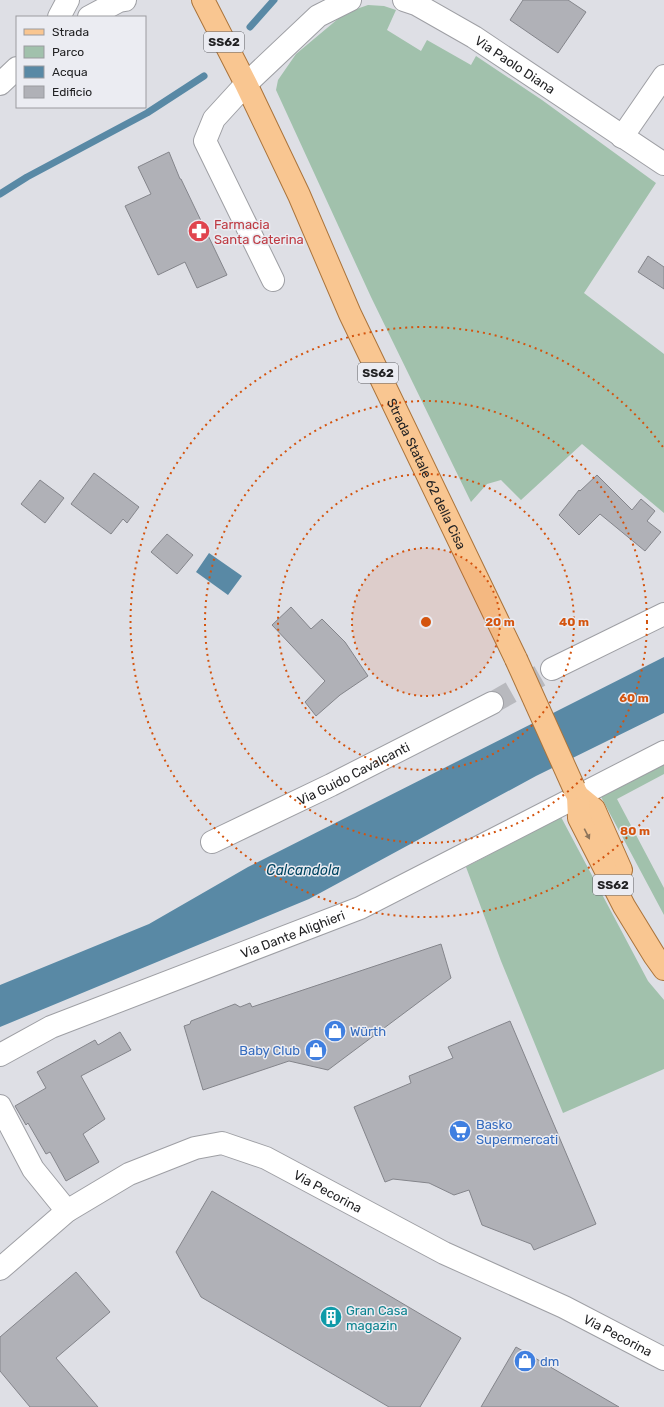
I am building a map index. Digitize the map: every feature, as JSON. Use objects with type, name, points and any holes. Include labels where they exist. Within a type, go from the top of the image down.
[{"type":"main road","name":"Strada Statale 62 della Cisa","points":[[203,0],[246,84],[299,195],[350,314],[516,659],[576,792],[579,818],[624,906],[664,969]]},
{"type":"main road","name":"Strada Statale 62 della Cisa","points":[[576,792],[594,809],[632,896],[664,949]]},
{"type":"street","points":[[59,16],[68,0]]},
{"type":"street","points":[[91,16],[119,1],[125,0]]},
{"type":"street","points":[[273,280],[205,141],[214,119],[246,84],[318,16],[350,0]]},
{"type":"street","name":"Via Paolo Diana","points":[[404,0],[416,4],[474,37],[664,164]]},
{"type":"street","points":[[0,84],[16,69]]},
{"type":"street","points":[[622,137],[664,76]]},
{"type":"street","points":[[552,668],[664,614]]},
{"type":"street","name":"Via Guido Cavalcanti","points":[[212,842],[331,785],[492,702]]},
{"type":"street","name":"Via Dante Alighieri","points":[[0,1055],[51,1027],[360,908],[576,792],[664,752]]},
{"type":"street","points":[[0,1106],[32,1169],[67,1211]]},
{"type":"street","name":"Via Pecorina","points":[[0,1269],[67,1211],[129,1174],[195,1148],[222,1143],[266,1158],[444,1253],[564,1307],[664,1359]]},
{"type":"green space","points":[[368,5],[384,6],[396,10],[387,30],[421,51],[427,40],[471,65],[476,56],[542,100],[656,183],[584,293],[664,354],[664,513],[582,444],[521,500],[501,480],[487,484],[471,502],[371,297],[276,90],[278,80],[296,54],[345,13]]},
{"type":"green space","points":[[664,761],[664,774],[617,799],[664,888],[664,915],[600,795]]},
{"type":"green space","points":[[561,817],[648,981],[664,1000],[664,1069],[563,1113],[501,961],[466,867]]},
{"type":"water","points":[[209,553],[242,576],[228,595],[196,572]]},
{"type":"water","name":"Calcandola","points":[[664,657],[664,713],[536,776],[309,899],[0,1027],[0,985],[149,924],[248,867]]},
{"type":"building","points":[[523,0],[568,0],[586,12],[558,53],[510,20]]},
{"type":"building","points":[[169,152],[180,179],[227,275],[197,288],[185,262],[158,275],[125,206],[151,194],[138,167]]},
{"type":"building","points":[[648,256],[664,267],[664,289],[638,272]]},
{"type":"building","points":[[94,473],[139,507],[127,523],[123,519],[111,534],[71,504]]},
{"type":"building","points":[[597,475],[632,510],[641,499],[655,511],[647,521],[661,532],[645,551],[600,514],[579,535],[559,515],[579,490],[580,491]]},
{"type":"building","points":[[40,480],[64,498],[45,523],[21,504]]},
{"type":"building","points":[[167,534],[193,555],[177,574],[151,552]]},
{"type":"building","points":[[291,607],[311,629],[322,619],[345,642],[368,676],[340,695],[316,716],[305,702],[325,681],[272,625]]},
{"type":"building","name":"Würth","points":[[441,944],[451,978],[328,1070],[289,1061],[203,1090],[184,1026],[190,1024],[191,1021],[235,1004],[240,1007],[250,1003],[252,1007]]},
{"type":"building","name":"Basko Supermercati","points":[[510,1021],[596,1224],[534,1250],[531,1244],[482,1225],[469,1190],[454,1195],[429,1183],[393,1179],[385,1182],[354,1107],[411,1083],[409,1076],[453,1058],[448,1047]]},
{"type":"building","points":[[120,1032],[131,1050],[81,1076],[105,1119],[83,1134],[99,1162],[66,1181],[50,1152],[46,1154],[28,1123],[26,1125],[15,1106],[46,1088],[37,1072],[95,1040],[98,1045]]},
{"type":"building","name":"Gran Casa magazin","points":[[212,1191],[461,1338],[420,1407],[389,1407],[201,1297],[176,1252]]},
{"type":"building","points":[[76,1272],[110,1312],[56,1358],[98,1407],[30,1407],[0,1371],[0,1337]]},
{"type":"building","points":[[516,1347],[619,1407],[481,1407]]},
{"type":"waterway","points":[[250,27],[274,0]]},
{"type":"waterway","points":[[0,194],[27,177],[147,113],[204,76]]},
{"type":"tunnel","points":[[492,703],[552,669]]},
{"type":"place","name":"Farmacia Santa Caterina","points":[[199,231]]},
{"type":"place","name":"Würth","points":[[335,1031]]},
{"type":"place","name":"Baby Club","points":[[316,1050]]},
{"type":"place","name":"Basko Supermercati","points":[[460,1131]]},
{"type":"place","name":"Gran Casa magazin","points":[[331,1317]]},
{"type":"place","name":"dm","points":[[525,1361]]}]
